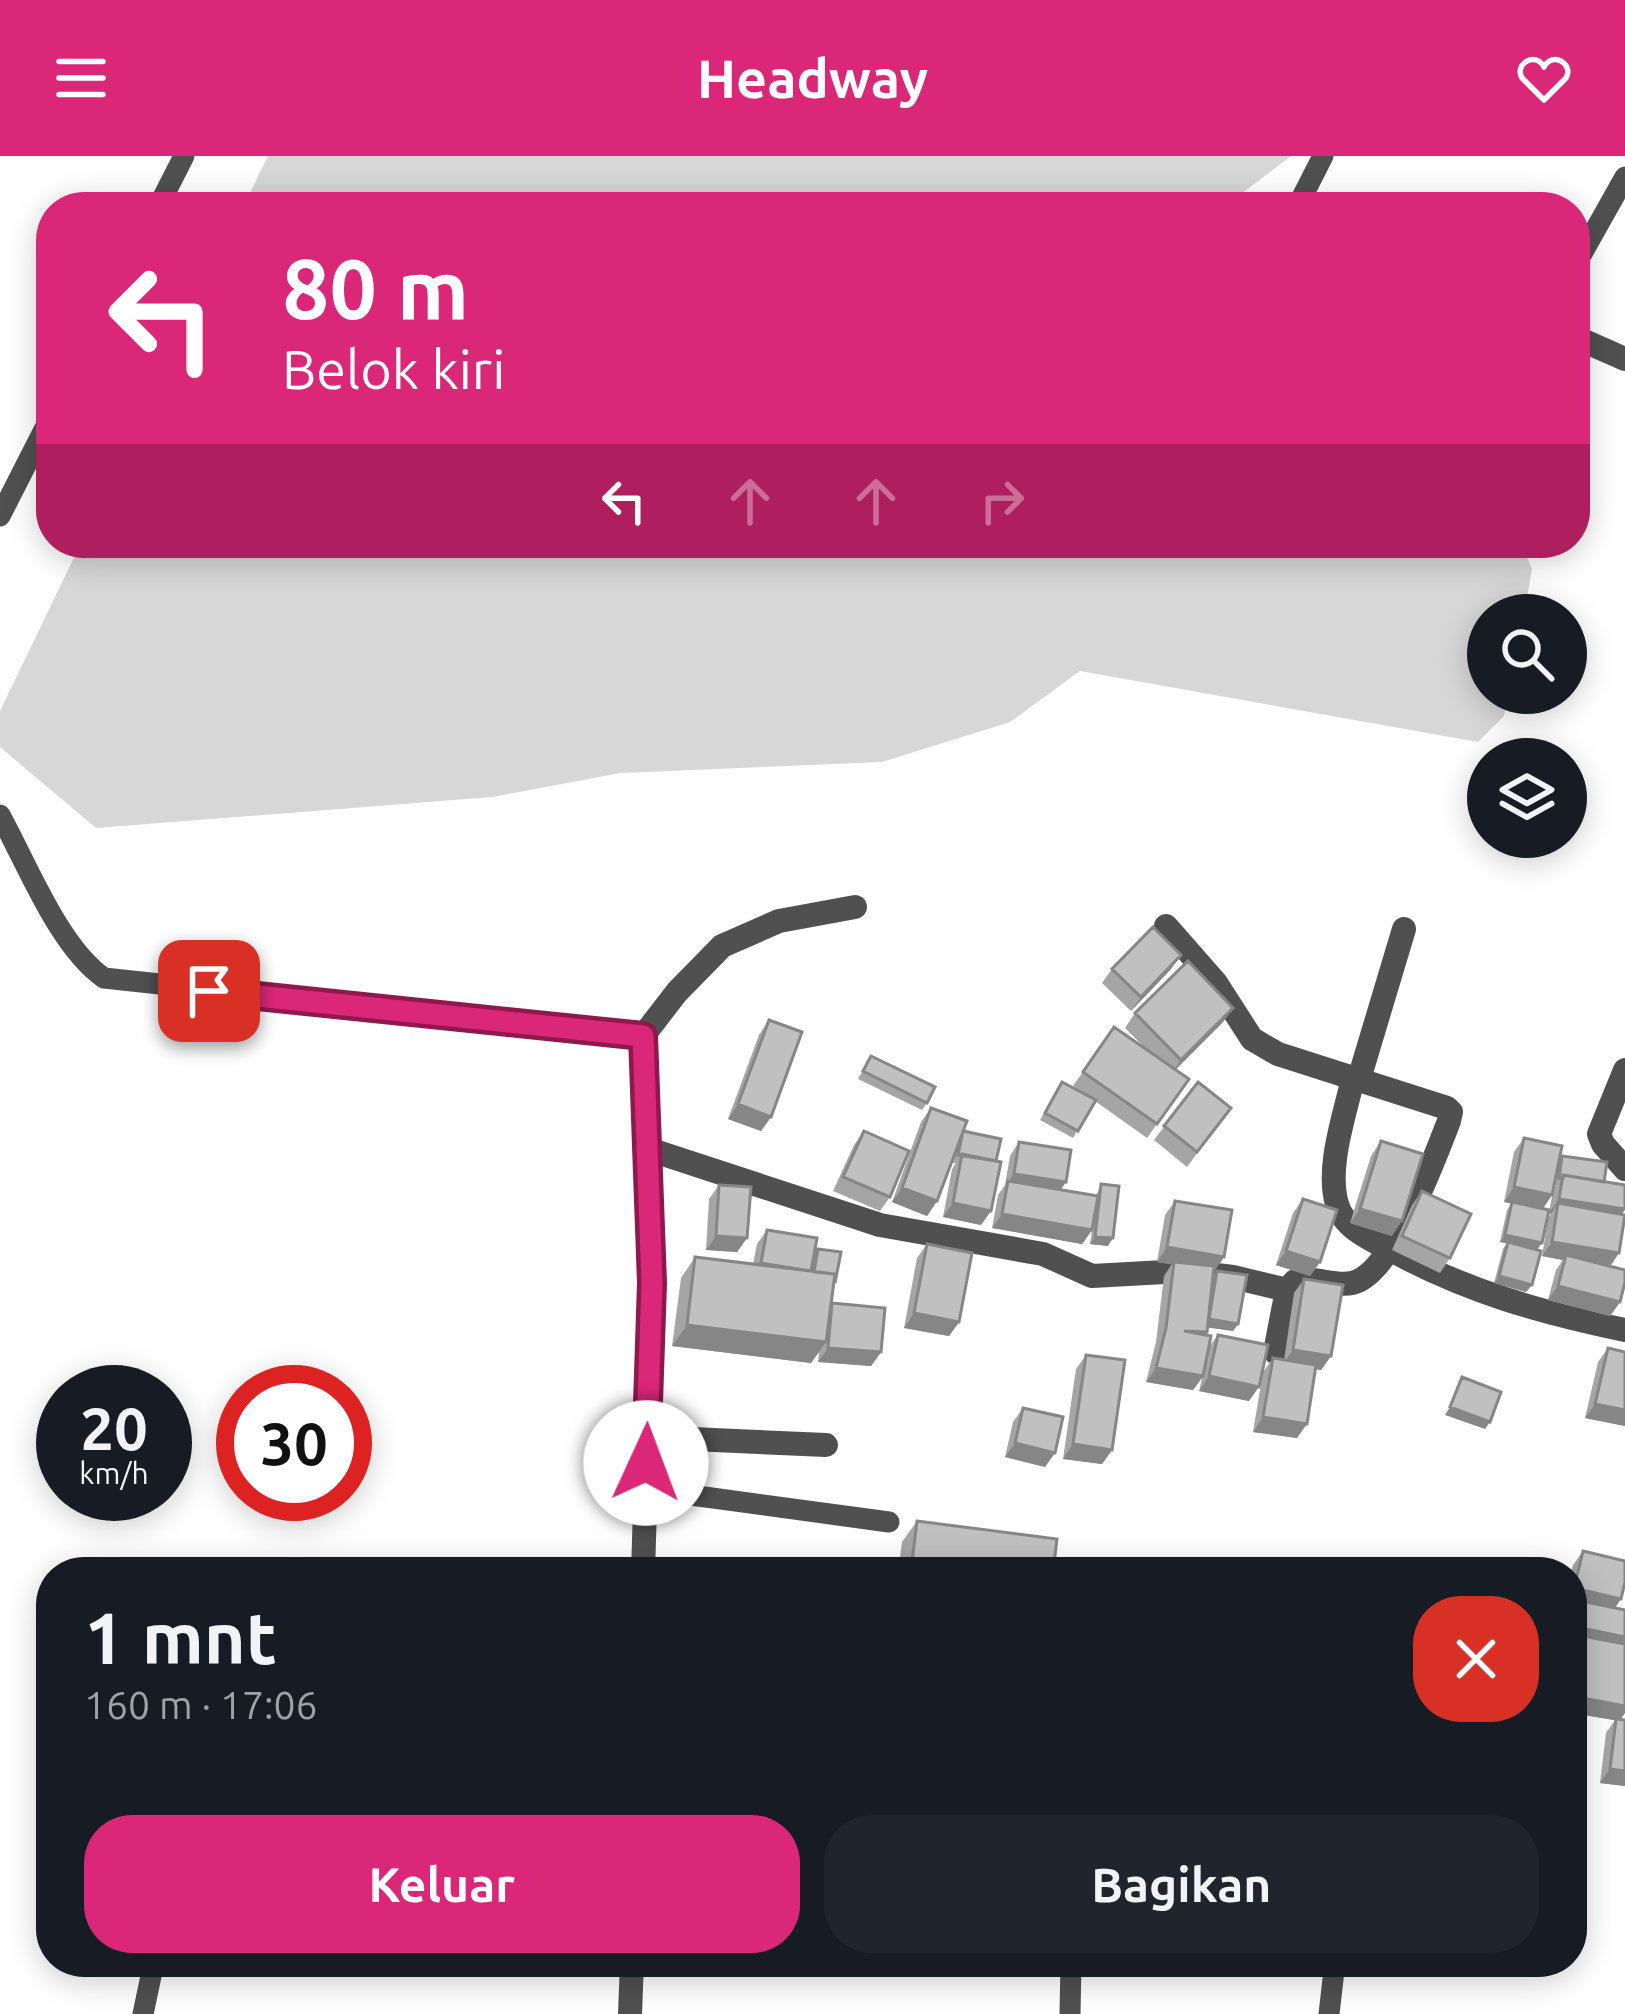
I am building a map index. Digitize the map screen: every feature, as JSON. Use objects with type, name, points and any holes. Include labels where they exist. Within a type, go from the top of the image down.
[{"type":"street","points":[[1590,344],[1625,359]]},
{"type":"street","points":[[644,1557],[652,1283],[643,1036],[722,946],[779,921],[855,908]]},
{"type":"street","points":[[1166,926],[1216,983],[1252,1039],[1278,1054],[1451,1112],[1390,1250],[1352,1283],[1302,1278],[1287,1290],[1275,1352]]},
{"type":"street","points":[[1405,928],[1340,1136],[1336,1202],[1342,1216],[1361,1234],[1482,1294],[1624,1326]]},
{"type":"street","points":[[1625,1070],[1599,1134],[1625,1168]]},
{"type":"street","points":[[648,1149],[880,1225],[1036,1252],[1092,1276],[1183,1271],[1232,1276],[1287,1290]]},
{"type":"street","points":[[647,1437],[826,1444]]},
{"type":"street","points":[[630,2014],[631,1977]]},
{"type":"lane","points":[[166,192],[184,156]]},
{"type":"lane","points":[[1305,192],[1323,156]]},
{"type":"lane","points":[[1590,239],[1625,177]]},
{"type":"lane","points":[[0,516],[36,445]]},
{"type":"lane","points":[[0,815],[69,941],[88,967],[104,978],[643,1036]]},
{"type":"lane","points":[[646,1490],[889,1522]]},
{"type":"lane","points":[[143,2014],[151,1977]]},
{"type":"lane","points":[[1070,2014],[1071,1977]]},
{"type":"lane","points":[[1329,2014],[1333,1977]]},
{"type":"shaded area","points":[[268,156],[1291,156],[1244,192],[250,192]]},
{"type":"shaded area","points":[[74,558],[1527,558],[1532,569],[1528,594],[1467,594],[1467,714],[1504,714],[1482,738],[1467,740],[1080,671],[1010,722],[882,762],[621,773],[492,797],[96,828],[0,747],[0,711]]},
{"type":"building","points":[[1153,927],[1181,955],[1141,997],[1112,969]]},
{"type":"building","points":[[1188,961],[1233,1008],[1181,1060],[1135,1013]]},
{"type":"building","points":[[769,1020],[802,1032],[771,1117],[738,1104]]},
{"type":"building","points":[[1114,1027],[1189,1079],[1157,1124],[1083,1072]]},
{"type":"building","points":[[871,1056],[935,1087],[927,1103],[863,1071]]},
{"type":"building","points":[[1062,1082],[1096,1100],[1078,1131],[1045,1113]]},
{"type":"building","points":[[1198,1082],[1231,1108],[1197,1152],[1164,1126]]},
{"type":"building","points":[[931,1108],[967,1121],[937,1201],[902,1188]]},
{"type":"building","points":[[864,1131],[909,1151],[890,1197],[843,1177]]},
{"type":"building","points":[[963,1131],[1001,1139],[996,1161],[958,1155]]},
{"type":"building","points":[[1524,1138],[1562,1146],[1552,1195],[1514,1187]]},
{"type":"building","points":[[1381,1141],[1423,1154],[1402,1221],[1360,1209]]},
{"type":"building","points":[[1019,1142],[1071,1150],[1066,1182],[1014,1174]]},
{"type":"building","points":[[962,1154],[1001,1162],[991,1211],[953,1203]]},
{"type":"building","points":[[1562,1156],[1607,1162],[1604,1182],[1559,1178]]},
{"type":"building","points":[[1563,1175],[1625,1185],[1625,1209],[1559,1199]]},
{"type":"building","points":[[1008,1181],[1098,1196],[1092,1230],[1002,1214]]},
{"type":"building","points":[[1101,1184],[1119,1186],[1113,1238],[1095,1237]]},
{"type":"building","points":[[719,1185],[751,1187],[747,1238],[716,1236]]},
{"type":"building","points":[[1422,1191],[1471,1214],[1450,1258],[1402,1236]]},
{"type":"building","points":[[1303,1199],[1337,1210],[1320,1262],[1286,1251]]},
{"type":"building","points":[[1175,1201],[1232,1210],[1224,1257],[1167,1247]]},
{"type":"building","points":[[1512,1202],[1549,1210],[1542,1243],[1505,1235]]},
{"type":"building","points":[[1558,1203],[1625,1215],[1619,1253],[1552,1242]]},
{"type":"building","points":[[767,1230],[817,1238],[811,1271],[761,1263]]},
{"type":"building","points":[[1508,1242],[1541,1251],[1532,1285],[1499,1276]]},
{"type":"building","points":[[927,1244],[972,1253],[959,1322],[914,1313]]},
{"type":"building","points":[[818,1249],[841,1252],[835,1283],[835,1274],[814,1272]]},
{"type":"building","points":[[1566,1255],[1625,1270],[1620,1302],[1558,1286]]},
{"type":"building","points":[[695,1257],[835,1274],[826,1342],[687,1325]]},
{"type":"building","points":[[1174,1262],[1214,1266],[1207,1332],[1184,1331],[1211,1336],[1203,1376],[1156,1368]]},
{"type":"building","points":[[1217,1271],[1247,1275],[1238,1324],[1209,1319]]},
{"type":"building","points":[[1304,1279],[1343,1285],[1331,1356],[1293,1350]]},
{"type":"building","points":[[832,1303],[885,1308],[881,1352],[828,1348]]},
{"type":"building","points":[[1218,1335],[1268,1345],[1259,1387],[1209,1376]]},
{"type":"building","points":[[1608,1348],[1625,1352],[1625,1410],[1595,1404]]},
{"type":"building","points":[[1086,1355],[1125,1360],[1112,1450],[1073,1444]]},
{"type":"building","points":[[1273,1358],[1316,1365],[1307,1424],[1263,1417]]},
{"type":"building","points":[[1462,1377],[1501,1392],[1490,1422],[1450,1407]]},
{"type":"building","points":[[1023,1408],[1063,1417],[1055,1453],[1015,1443]]},
{"type":"building","points":[[917,1521],[1057,1539],[1055,1557],[913,1557]]},
{"type":"building","points":[[1583,1551],[1625,1561],[1621,1599],[1587,1591],[1587,1557],[1582,1557]]},
{"type":"building","points":[[1587,1602],[1625,1610],[1625,1637],[1587,1629]]},
{"type":"building","points":[[1587,1637],[1625,1644],[1625,1706],[1587,1699]]},
{"type":"building","points":[[1616,1719],[1625,1720],[1625,1771],[1610,1769]]},
{"type":"route","points":[[209,991],[643,1036],[652,1283],[646,1463]]}]
